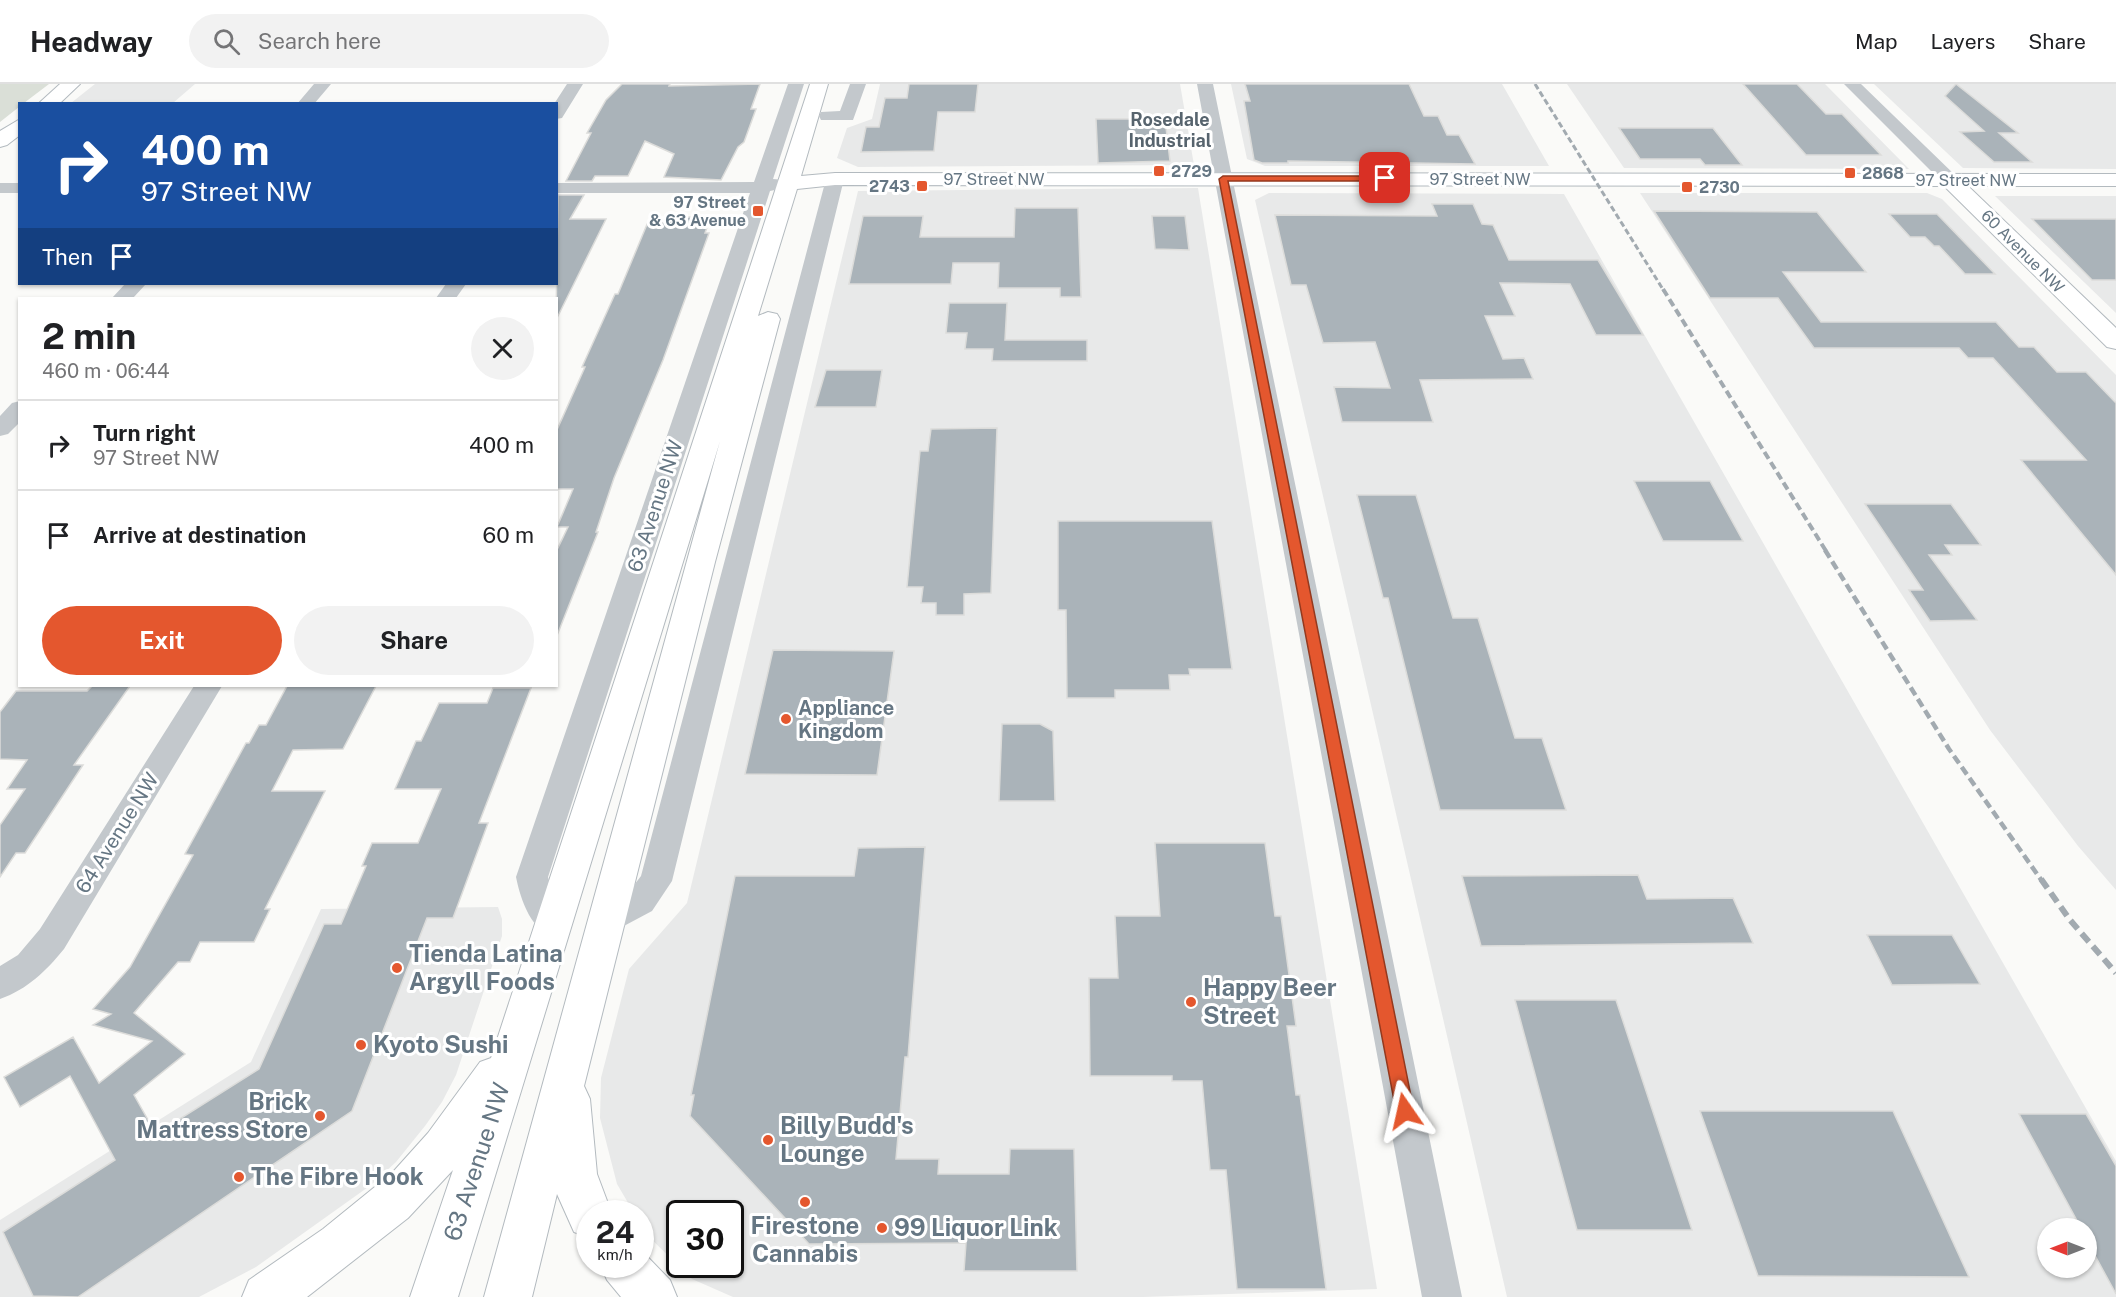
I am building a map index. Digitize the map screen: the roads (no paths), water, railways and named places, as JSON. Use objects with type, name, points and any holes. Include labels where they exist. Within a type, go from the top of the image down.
[{"type":"main road","points":[[49,102],[71,84]]},
{"type":"main road","name":"63 Avenue NW","points":[[508,1297],[798,182],[819,84]]},
{"type":"main road","name":"63 Avenue NW","points":[[798,182],[827,116],[836,84]]},
{"type":"main road","points":[[0,141],[18,127]]},
{"type":"main road","name":"97 Street NW","points":[[798,182],[1223,179],[2116,180]]},
{"type":"main road","name":"60 Avenue NW","points":[[1951,180],[2116,342]]},
{"type":"main road","name":"63 Avenue NW","points":[[434,1297],[555,924]]},
{"type":"main road","points":[[266,1297],[315,1263],[408,1187],[460,1125],[514,1049]]},
{"type":"main road","points":[[567,1073],[574,1172],[582,1200]]},
{"type":"main road","points":[[636,1278],[653,1297]]},
{"type":"street","points":[[307,102],[323,84]]},
{"type":"street","points":[[558,111],[575,84]]},
{"type":"street","name":"63 Avenue NW","points":[[555,924],[536,897],[532,877],[798,182],[796,84]]},
{"type":"street","points":[[827,116],[847,116],[858,84]]},
{"type":"street","points":[[1206,84],[1442,1297]]},
{"type":"street","name":"60 Avenue NW","points":[[1852,84],[1951,180]]},
{"type":"street","name":"97 Street NW","points":[[558,188],[798,182]]},
{"type":"street","points":[[0,188],[18,188]]},
{"type":"street","points":[[123,297],[135,285]]},
{"type":"street","points":[[0,429],[18,410]]},
{"type":"street","name":"64 Avenue NW","points":[[9,979],[35,960],[52,939],[207,687]]},
{"type":"railway","points":[[1535,84],[1664,291]]},
{"type":"railway","points":[[1663,289],[1826,551]]},
{"type":"railway","points":[[1825,550],[1949,749],[2042,881]]},
{"type":"railway","points":[[2041,879],[2070,920],[2116,973]]},
{"type":"place","name":"2729","points":[[1159,171]]},
{"type":"place","name":"2868","points":[[1850,173]]},
{"type":"place","name":"2743","points":[[922,186]]},
{"type":"place","name":"2730","points":[[1687,187]]},
{"type":"place","name":"97 Street & 63 Avenue","points":[[758,211]]},
{"type":"place","name":"Appliance Kingdom","points":[[786,719]]},
{"type":"place","name":"Tienda Latina Argyll Foods","points":[[397,968]]},
{"type":"place","name":"Happy Beer Street","points":[[1191,1002]]},
{"type":"place","name":"Kyoto Sushi","points":[[361,1045]]},
{"type":"place","name":"Brick Mattress Store","points":[[320,1116]]},
{"type":"place","name":"Billy Budd's Lounge","points":[[768,1140]]},
{"type":"place","name":"The Fibre Hook","points":[[239,1177]]},
{"type":"place","name":"Firestone Cannabis","points":[[805,1202]]},
{"type":"place","name":"99 Liquor Link","points":[[882,1228]]},
{"type":"district","name":"Rosedale Industrial","points":[[1170,130]]}]
